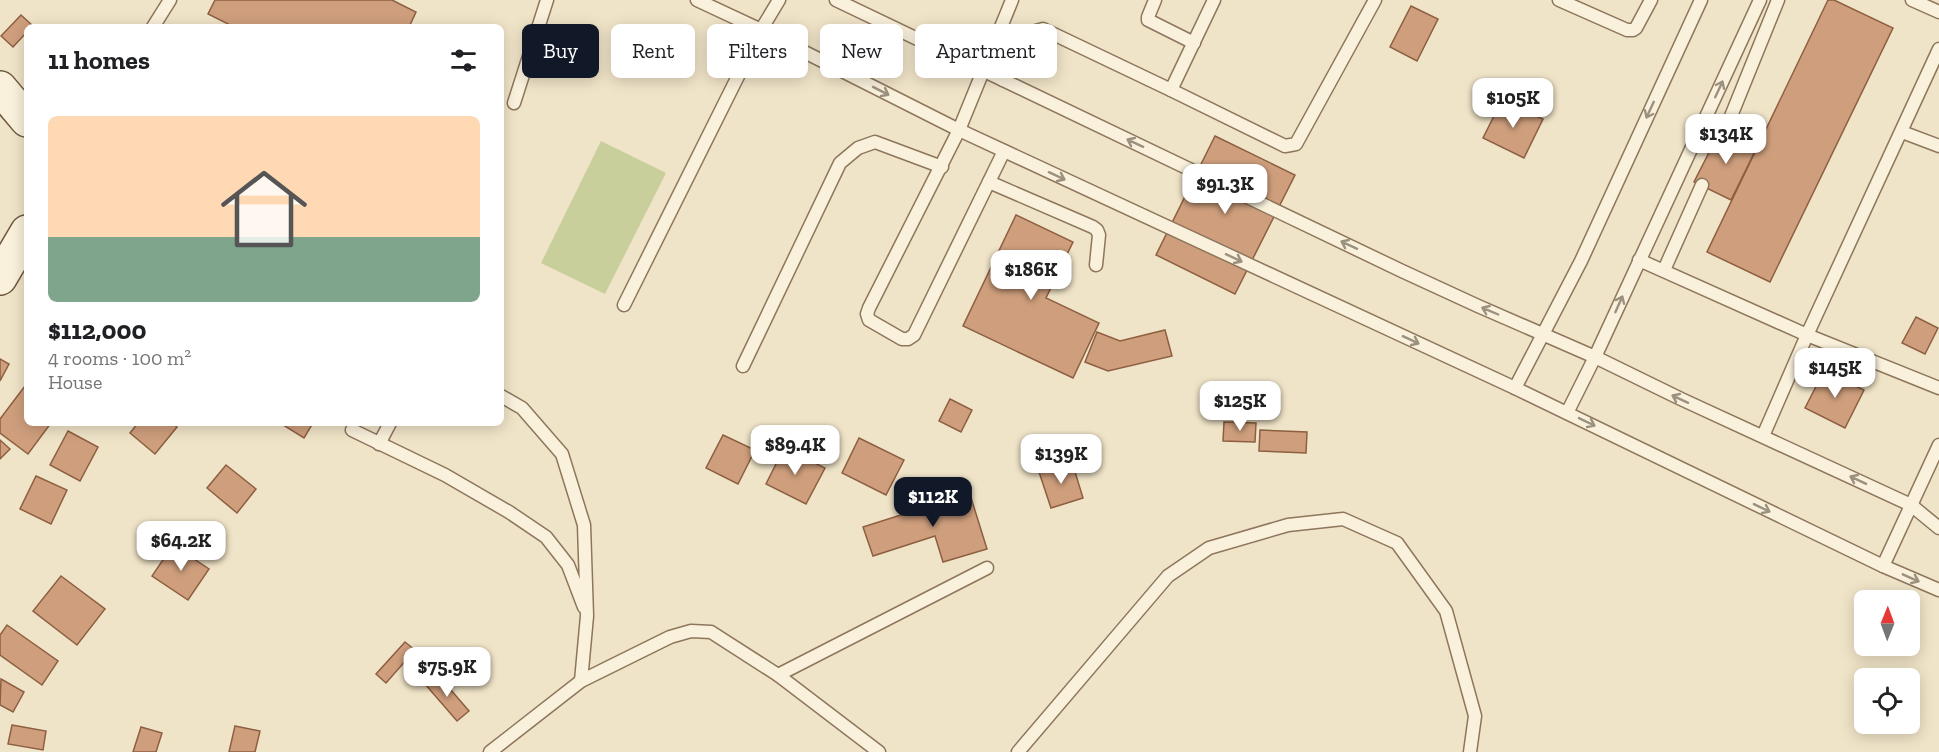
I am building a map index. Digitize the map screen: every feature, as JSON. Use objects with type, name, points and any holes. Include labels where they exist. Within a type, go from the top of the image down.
[{"type":"main road","points":[[0,88],[24,116]]},
{"type":"main road","points":[[0,278],[24,237]]},
{"type":"lane","points":[[155,24],[170,0]]},
{"type":"lane","points":[[513,103],[547,0]]},
{"type":"lane","points":[[697,0],[747,24]]},
{"type":"lane","points":[[764,24],[778,0]]},
{"type":"lane","points":[[836,0],[915,38]]},
{"type":"lane","points":[[1002,24],[1012,0]]},
{"type":"lane","points":[[1155,0],[1148,20],[1194,43]]},
{"type":"lane","points":[[1172,90],[1214,0]]},
{"type":"lane","points":[[1003,80],[1029,33],[1043,29],[1286,146],[1296,144],[1375,0]]},
{"type":"lane","points":[[1559,0],[1627,30],[1633,30],[1651,0]]},
{"type":"lane","points":[[1515,388],[1581,261],[1701,0]]},
{"type":"lane","points":[[1567,413],[1760,0]]},
{"type":"lane","points":[[1725,131],[1778,0]]},
{"type":"lane","points":[[1912,0],[1939,12]]},
{"type":"lane","points":[[1763,436],[1939,49]]},
{"type":"lane","points":[[808,54],[959,130],[1515,388],[1883,566],[1939,590]]},
{"type":"lane","points":[[624,305],[736,78]]},
{"type":"lane","points":[[980,78],[942,166],[867,314],[869,320],[902,339],[908,339],[914,335],[1004,151]]},
{"type":"lane","points":[[999,78],[1435,286],[1595,357],[1911,505],[1939,528]]},
{"type":"lane","points":[[1902,132],[1939,146]]},
{"type":"lane","points":[[743,366],[840,163],[858,148],[875,142],[942,166]]},
{"type":"lane","points":[[989,182],[1097,230],[1096,265]]},
{"type":"lane","points":[[1664,270],[1702,185]]},
{"type":"lane","points":[[1639,260],[1807,335],[1939,388]]},
{"type":"lane","points":[[504,398],[522,408],[562,454],[584,525],[587,616],[581,681]]},
{"type":"lane","points":[[379,444],[388,426]]},
{"type":"lane","points":[[352,430],[445,475],[509,512],[546,537],[568,566],[587,616]]},
{"type":"lane","points":[[1883,566],[1939,445]]},
{"type":"lane","points":[[1018,752],[1168,576],[1209,548],[1288,525],[1343,519],[1397,543],[1446,611],[1475,716],[1470,752]]},
{"type":"lane","points":[[778,675],[987,568]]},
{"type":"lane","points":[[490,752],[581,681],[670,638],[691,631],[711,632],[778,675],[879,752]]},
{"type":"green space","points":[[601,141],[666,173],[605,294],[541,263]]},
{"type":"building","points":[[215,0],[392,0],[416,12],[410,24],[228,24],[208,14]]},
{"type":"building","points":[[1828,0],[1834,0],[1893,28],[1770,282],[1707,252]]},
{"type":"building","points":[[1411,6],[1438,19],[1417,61],[1390,47]]},
{"type":"building","points":[[21,15],[31,24],[24,24],[24,35],[13,47],[1,36]]},
{"type":"building","points":[[1502,100],[1543,119],[1524,158],[1483,138]]},
{"type":"building","points":[[1721,129],[1757,147],[1731,200],[1694,182]]},
{"type":"building","points":[[1215,136],[1295,175],[1235,294],[1156,255]]},
{"type":"building","points":[[1016,215],[1073,242],[1046,298],[1099,323],[1073,378],[963,326]]},
{"type":"building","points":[[1916,317],[1938,328],[1925,354],[1902,343]]},
{"type":"building","points":[[1165,330],[1172,356],[1108,371],[1085,362],[1097,332],[1120,341]]},
{"type":"building","points":[[0,359],[9,364],[0,381]]},
{"type":"building","points":[[1824,371],[1864,390],[1845,428],[1805,408]]},
{"type":"building","points":[[24,387],[24,426],[49,426],[28,454],[0,433],[0,419]]},
{"type":"building","points":[[950,399],[972,410],[961,432],[939,421]]},
{"type":"building","points":[[1224,422],[1256,423],[1255,442],[1223,441]]},
{"type":"building","points":[[136,426],[177,427],[155,454],[130,433]]},
{"type":"building","points":[[285,426],[311,426],[304,438]]},
{"type":"building","points":[[1260,430],[1307,432],[1306,453],[1259,451]]},
{"type":"building","points":[[68,431],[98,447],[80,481],[50,465]]},
{"type":"building","points":[[723,435],[755,450],[738,484],[706,468]]},
{"type":"building","points":[[859,438],[904,460],[886,495],[842,473]]},
{"type":"building","points":[[0,440],[10,449],[0,459]]},
{"type":"building","points":[[784,448],[825,468],[806,504],[766,484]]},
{"type":"building","points":[[1072,462],[1083,498],[1051,508],[1039,472]]},
{"type":"building","points":[[226,465],[256,489],[237,513],[207,488]]},
{"type":"building","points":[[36,476],[67,490],[51,524],[20,509]]},
{"type":"building","points":[[968,488],[987,549],[943,562],[935,536],[873,556],[863,527],[926,507],[924,501]]},
{"type":"building","points":[[173,545],[209,569],[188,600],[152,576]]},
{"type":"building","points":[[61,576],[105,609],[77,645],[33,611]]},
{"type":"building","points":[[7,625],[58,661],[42,685],[0,655],[0,635]]},
{"type":"building","points":[[405,642],[415,650],[386,683],[376,674]]},
{"type":"building","points":[[437,674],[469,711],[457,721],[425,684]]},
{"type":"building","points":[[1,679],[24,692],[13,712],[0,705]]},
{"type":"building","points":[[12,725],[46,731],[43,750],[8,744]]},
{"type":"building","points":[[235,726],[260,731],[255,752],[229,752]]},
{"type":"building","points":[[141,727],[162,733],[156,752],[133,752]]}]
